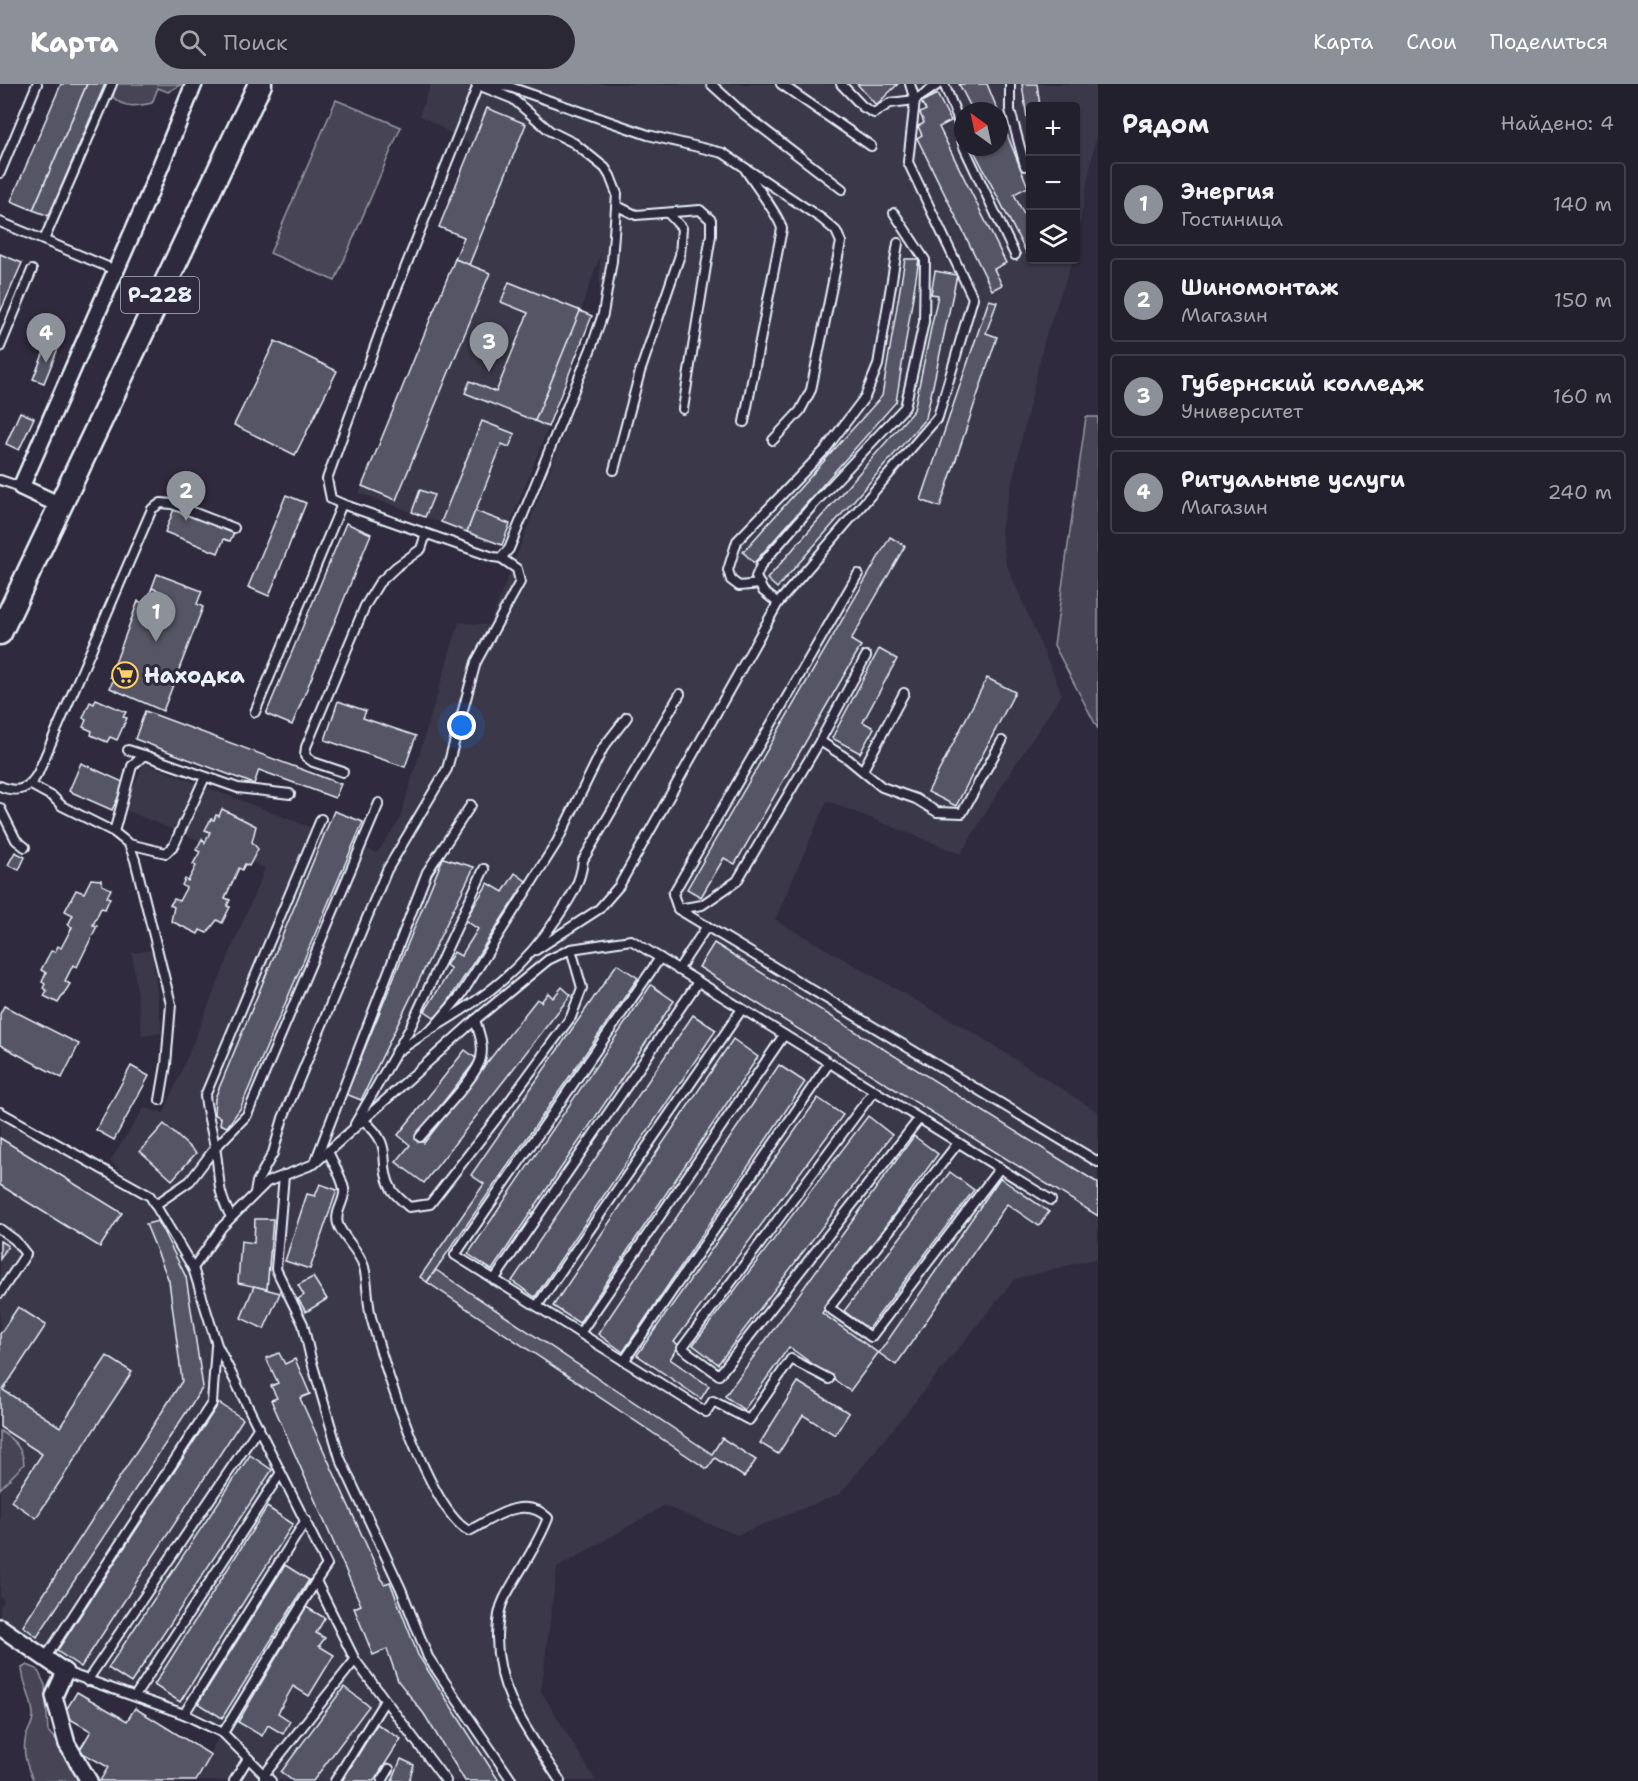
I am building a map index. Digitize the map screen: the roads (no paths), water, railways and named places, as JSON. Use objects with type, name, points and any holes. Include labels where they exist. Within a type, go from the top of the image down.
[{"type":"main road","name":"Р-228","points":[[0,633],[260,84]]},
{"type":"street","points":[[62,506],[21,487],[194,84]]},
{"type":"street","points":[[0,1627],[65,1672],[54,1696],[67,1744],[89,1781]]},
{"type":"lane","points":[[0,173],[37,84]]},
{"type":"lane","points":[[44,240],[112,84]]},
{"type":"lane","points":[[477,84],[510,87],[648,135],[723,153],[822,219],[836,231],[841,242],[811,390],[800,411],[773,440]]},
{"type":"lane","points":[[477,84],[513,99],[550,131],[574,143],[605,168],[617,194],[612,261],[603,314],[509,549],[501,558]]},
{"type":"lane","points":[[255,1194],[258,1182],[273,1153],[283,1118],[387,870],[447,769],[476,662],[520,582],[517,569],[501,558],[426,534],[331,499],[327,479],[384,321],[477,84]]},
{"type":"lane","points":[[711,84],[744,114],[842,189]]},
{"type":"lane","points":[[781,84],[871,146]]},
{"type":"lane","points":[[841,84],[863,107],[874,113],[901,100],[915,100],[942,84],[954,110]]},
{"type":"lane","points":[[395,1053],[474,1003],[507,978],[536,950],[599,909],[619,886],[778,603],[935,421],[973,298],[908,162],[915,100],[910,84]]},
{"type":"lane","points":[[1010,84],[1010,110],[1024,166]]},
{"type":"lane","points":[[968,156],[1015,255]]},
{"type":"lane","points":[[743,166],[766,204],[781,222],[782,230],[744,422]]},
{"type":"lane","points":[[617,206],[636,215],[700,210],[707,213],[712,228],[683,409]]},
{"type":"lane","points":[[614,470],[640,372],[680,255],[682,228],[668,213]]},
{"type":"lane","points":[[778,603],[764,591],[756,577],[770,553],[905,408],[924,322],[925,260],[894,213]]},
{"type":"lane","points":[[0,222],[115,270]]},
{"type":"lane","points":[[760,584],[740,586],[731,580],[728,570],[737,541],[825,450],[866,397],[878,364],[898,243]]},
{"type":"lane","points":[[0,347],[32,270]]},
{"type":"lane","points":[[0,480],[21,487]]},
{"type":"lane","points":[[0,786],[10,790],[23,790],[31,785],[50,750],[152,509],[161,503],[172,504],[234,528]]},
{"type":"lane","points":[[255,712],[342,504]]},
{"type":"lane","points":[[343,772],[313,762],[305,756],[306,747],[364,606],[379,583],[421,549],[426,534]]},
{"type":"lane","points":[[858,573],[674,894],[678,909],[1098,1162]]},
{"type":"lane","points":[[678,909],[702,905],[737,881],[820,741],[866,656]]},
{"type":"lane","points":[[863,770],[903,693]]},
{"type":"lane","points":[[536,950],[568,902],[582,877],[583,860],[680,694]]},
{"type":"lane","points":[[433,1028],[461,995],[529,887],[557,842],[590,772],[627,717]]},
{"type":"lane","points":[[820,741],[863,770],[882,787],[916,799],[937,812],[962,813],[1002,741]]},
{"type":"lane","points":[[128,750],[238,788],[290,794]]},
{"type":"lane","points":[[114,832],[132,766],[144,755]]},
{"type":"lane","points":[[31,785],[62,806],[114,832],[129,844],[166,853],[174,845],[205,777]]},
{"type":"lane","points":[[155,1204],[190,1181],[215,1148],[247,1115],[379,803]]},
{"type":"lane","points":[[314,1164],[427,872],[471,805]]},
{"type":"lane","points":[[1,812],[16,840],[26,848]]},
{"type":"lane","points":[[231,1217],[217,1181],[215,1148],[207,1122],[205,1096],[321,819]]},
{"type":"lane","points":[[129,844],[171,1004],[166,1065],[160,1100]]},
{"type":"lane","points":[[353,1128],[395,1053],[444,956],[484,869]]},
{"type":"lane","points":[[678,970],[706,926]]},
{"type":"lane","points":[[192,1268],[231,1217],[267,1182],[314,1164],[475,1020],[548,960],[571,949],[631,940],[1051,1200]]},
{"type":"lane","points":[[363,1119],[376,1130],[383,1141],[392,1191],[409,1207],[430,1204],[571,1017],[582,988],[571,949]]},
{"type":"lane","points":[[660,958],[456,1255],[706,1412],[713,1401],[749,1420],[791,1359],[829,1379]]},
{"type":"lane","points":[[500,1000],[507,978]]},
{"type":"lane","points":[[494,1280],[698,982]]},
{"type":"lane","points":[[537,1306],[742,1009]]},
{"type":"lane","points":[[420,1137],[464,1085],[481,1059],[482,1042],[475,1020]]},
{"type":"lane","points":[[580,1333],[784,1035]]},
{"type":"lane","points":[[624,1361],[829,1063]]},
{"type":"lane","points":[[874,1091],[682,1348],[719,1375],[920,1119]]},
{"type":"lane","points":[[0,1112],[150,1196],[192,1268],[217,1345],[327,1565],[223,1733]]},
{"type":"lane","points":[[958,1143],[829,1308],[871,1337],[1000,1168]]},
{"type":"lane","points":[[328,1151],[345,1191],[339,1206],[338,1227],[351,1241],[363,1266],[371,1315],[407,1426],[446,1507],[460,1527],[469,1531],[497,1515],[530,1506],[539,1509],[548,1518],[542,1534],[503,1601],[498,1618],[497,1659],[515,1711],[560,1781]]},
{"type":"lane","points":[[284,1175],[276,1269],[303,1324],[310,1359],[340,1458],[401,1589],[428,1657],[512,1781]]},
{"type":"lane","points":[[0,1229],[15,1240],[26,1254],[0,1293]]},
{"type":"lane","points":[[45,1657],[212,1403],[217,1345]]},
{"type":"lane","points":[[87,1681],[259,1427]]},
{"type":"lane","points":[[135,1695],[280,1474]]},
{"type":"lane","points":[[184,1714],[306,1520]]},
{"type":"lane","points":[[316,1581],[356,1660],[384,1702],[446,1781]]},
{"type":"lane","points":[[264,1778],[356,1660]]},
{"type":"lane","points":[[65,1672],[135,1695],[184,1714],[223,1733],[264,1778],[271,1781]]},
{"type":"lane","points":[[335,1781],[384,1702]]},
{"type":"lane","points":[[234,1781],[247,1760]]},
{"type":"lane","points":[[382,1781],[389,1769]]},
{"type":"place","name":"Ритуальные услуги","points":[[46,363]]},
{"type":"place","name":"Губернский колледж","points":[[489,372]]},
{"type":"place","name":"Шиномонтаж","points":[[186,521]]},
{"type":"place","name":"Энергия","points":[[156,642]]},
{"type":"place","name":"Находка","points":[[125,675]]}]
